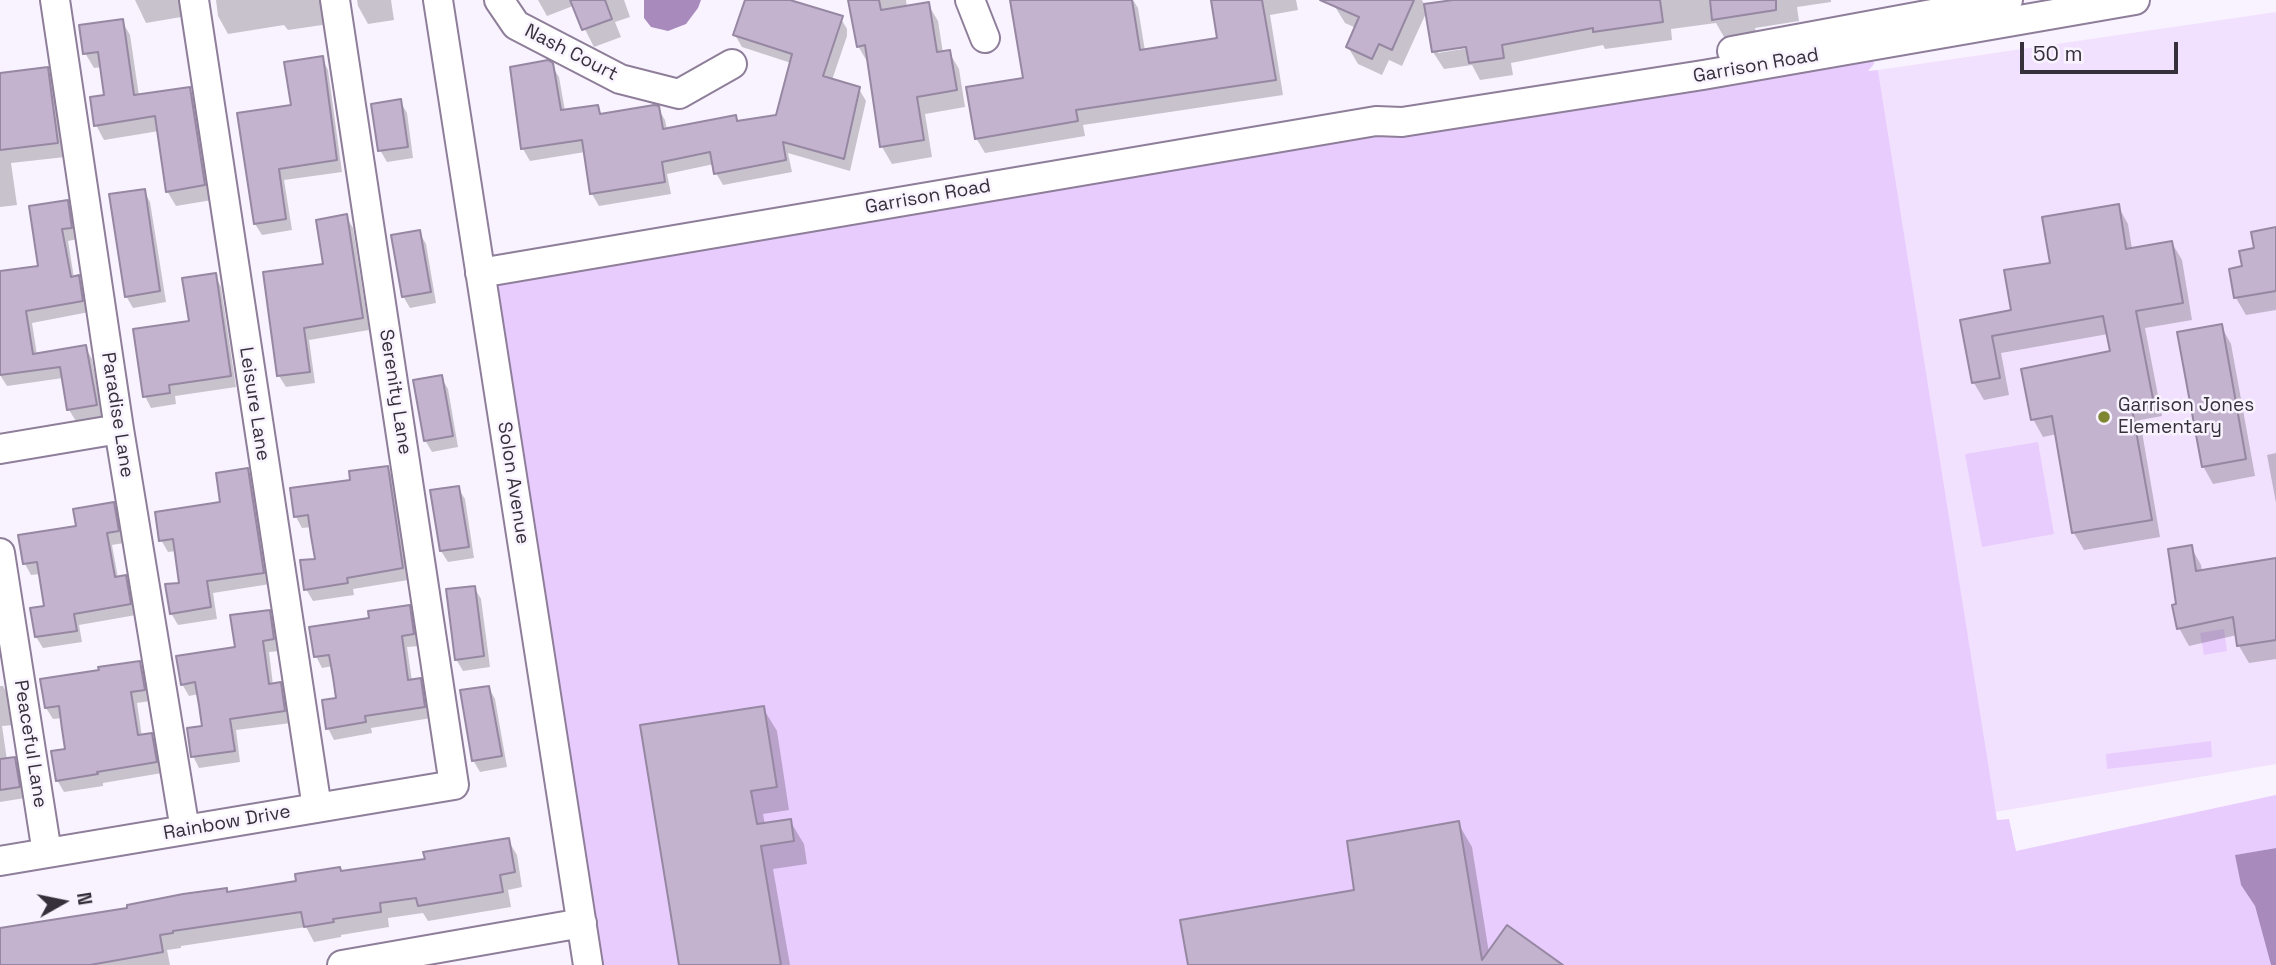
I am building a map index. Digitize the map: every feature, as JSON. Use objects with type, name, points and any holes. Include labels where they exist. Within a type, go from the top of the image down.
[{"type":"street","name":"Paradise Lane","points":[[55,0],[119,429],[185,830]]},
{"type":"street","name":"Leisure Lane","points":[[194,0],[317,808]]},
{"type":"street","name":"Serenity Lane","points":[[335,0],[454,785]]},
{"type":"street","name":"Solon Avenue","points":[[438,0],[588,965]]},
{"type":"street","name":"Nash Court","points":[[499,0],[516,25],[620,79],[679,94],[732,64]]},
{"type":"street","points":[[970,0],[985,37]]},
{"type":"street","name":"Garrison Road","points":[[1376,121],[1401,110],[2008,0]]},
{"type":"street","name":"Garrison Road","points":[[480,273],[1376,121],[1402,122],[1430,118],[1743,68],[2066,6],[2135,0]]},
{"type":"street","points":[[0,449],[119,429]]},
{"type":"street","name":"Peaceful Lane","points":[[0,553],[47,853]]},
{"type":"street","name":"Rainbow Drive","points":[[0,861],[454,785]]},
{"type":"street","points":[[342,965],[582,923]]},
{"type":"shaded area","points":[[644,0],[701,0],[686,24],[668,31],[651,27],[644,18]]},
{"type":"shaded area","name":"Garrison Jones Elementary","points":[[2276,12],[2276,764],[1995,812],[1878,70]]},
{"type":"shaded area","points":[[1873,57],[1874,64],[1868,71],[1878,70],[1997,820],[2009,819],[2016,851],[2276,795],[2276,848],[2236,855],[2241,885],[2255,906],[2271,965],[600,965],[496,281],[1369,133]]},
{"type":"shaded area","points":[[2038,442],[2054,534],[1982,547],[1965,454]]},
{"type":"shaded area","points":[[2224,629],[2227,651],[2204,655],[2200,633]]},
{"type":"shaded area","points":[[2211,741],[2212,757],[2107,769],[2106,754]]},
{"type":"shaded area","points":[[2276,848],[2276,965],[2271,965],[2255,906],[2241,885],[2235,855]]},
{"type":"building","points":[[570,0],[605,0],[612,19],[582,30]]},
{"type":"building","points":[[745,0],[790,0],[843,16],[823,76],[860,87],[844,159],[783,142],[786,160],[714,174],[710,152],[662,162],[665,182],[590,194],[582,140],[521,149],[510,67],[548,60],[553,63],[561,110],[598,105],[600,114],[654,105],[659,106],[663,129],[736,115],[737,121],[776,115],[792,54],[733,35]]},
{"type":"building","points":[[848,0],[879,0],[881,10],[929,2],[937,52],[950,50],[957,90],[917,97],[924,140],[880,147],[865,45],[857,47]]},
{"type":"building","points":[[1010,0],[1132,0],[1140,50],[1217,38],[1211,0],[1262,0],[1276,80],[1076,110],[1078,121],[975,139],[966,87],[1023,78]]},
{"type":"building","points":[[1320,0],[1414,0],[1392,50],[1379,44],[1372,59],[1346,47],[1359,17]]},
{"type":"building","points":[[1453,0],[1660,0],[1663,22],[1593,32],[1593,28],[1502,45],[1504,58],[1469,63],[1466,47],[1432,52],[1424,4]]},
{"type":"building","points":[[1710,0],[1776,0],[1776,10],[1712,20]]},
{"type":"building","points":[[123,19],[134,95],[190,87],[205,185],[166,192],[155,116],[94,126],[90,97],[104,95],[98,52],[83,54],[79,25]]},
{"type":"building","points":[[323,56],[337,160],[279,169],[286,219],[254,224],[237,113],[291,105],[284,62]]},
{"type":"building","points":[[48,67],[58,143],[0,150],[0,73]]},
{"type":"building","points":[[401,99],[408,147],[378,151],[371,104]]},
{"type":"building","points":[[145,189],[160,291],[125,297],[109,194]]},
{"type":"building","points":[[68,200],[72,228],[62,229],[71,277],[79,275],[83,301],[26,311],[33,354],[86,345],[97,405],[67,410],[60,367],[0,375],[0,271],[38,266],[29,206]]},
{"type":"building","points":[[2119,204],[2126,249],[2172,241],[2183,303],[2136,311],[2153,399],[2131,403],[2152,520],[2072,533],[2052,416],[2031,420],[2021,369],[2110,351],[2103,316],[1992,336],[2000,378],[1972,383],[1960,320],[2011,310],[2004,270],[2050,263],[2042,217]]},
{"type":"building","points":[[347,214],[363,318],[304,328],[310,372],[277,376],[263,272],[323,264],[316,220]]},
{"type":"building","points":[[2276,227],[2276,291],[2234,298],[2229,269],[2242,266],[2239,251],[2254,248],[2251,232]]},
{"type":"building","points":[[420,230],[431,292],[402,297],[391,235]]},
{"type":"building","points":[[216,273],[231,376],[169,385],[170,393],[143,397],[133,329],[189,321],[182,278]]},
{"type":"building","points":[[2222,324],[2246,459],[2202,467],[2177,332]]},
{"type":"building","points":[[442,375],[453,436],[424,441],[413,380]]},
{"type":"building","points":[[388,466],[403,568],[347,578],[348,583],[304,590],[300,560],[315,559],[308,515],[294,517],[290,488],[350,480],[349,471]]},
{"type":"building","points":[[248,468],[264,573],[207,581],[211,607],[170,614],[165,584],[179,583],[173,539],[159,541],[155,512],[220,502],[216,473]]},
{"type":"building","points":[[459,486],[469,547],[440,551],[430,490]]},
{"type":"building","points":[[114,502],[119,531],[107,533],[115,577],[126,575],[131,604],[74,614],[77,631],[35,637],[30,608],[44,606],[37,562],[23,564],[18,535],[76,526],[73,509]]},
{"type":"building","points":[[2192,545],[2196,571],[2276,558],[2276,640],[2237,646],[2233,617],[2177,629],[2172,605],[2176,604],[2168,549]]},
{"type":"building","points":[[475,586],[484,656],[455,660],[446,589]]},
{"type":"building","points":[[410,605],[414,634],[402,636],[408,680],[421,678],[425,707],[365,716],[366,722],[326,729],[322,700],[336,698],[333,677],[329,655],[314,657],[309,627],[369,618],[368,611]]},
{"type":"building","points":[[270,610],[274,639],[263,641],[269,684],[281,682],[285,711],[230,719],[235,751],[191,757],[187,728],[202,726],[199,705],[195,682],[181,685],[176,656],[235,647],[230,615]]},
{"type":"building","points":[[140,661],[145,690],[131,692],[138,735],[152,733],[157,762],[56,781],[51,751],[65,749],[59,706],[45,708],[40,679]]},
{"type":"building","points":[[489,686],[502,756],[472,761],[460,690]]},
{"type":"building","points":[[764,706],[777,787],[751,791],[757,824],[791,819],[794,841],[761,846],[781,965],[679,965],[640,725]]},
{"type":"building","points":[[15,757],[20,787],[0,790],[0,759]]},
{"type":"building","points":[[1459,821],[1482,960],[1507,925],[1563,965],[1188,965],[1180,920],[1354,890],[1347,841]]},
{"type":"building","points":[[509,838],[515,872],[500,875],[503,892],[418,906],[416,898],[380,903],[381,912],[333,919],[334,922],[304,927],[301,912],[173,931],[160,935],[163,952],[90,965],[0,965],[0,928],[127,908],[127,905],[183,894],[227,888],[227,892],[296,881],[295,874],[340,867],[341,871],[425,859],[423,852]]},
{"type":"place","name":"Garrison Jones Elementary","points":[[2104,417]]}]
